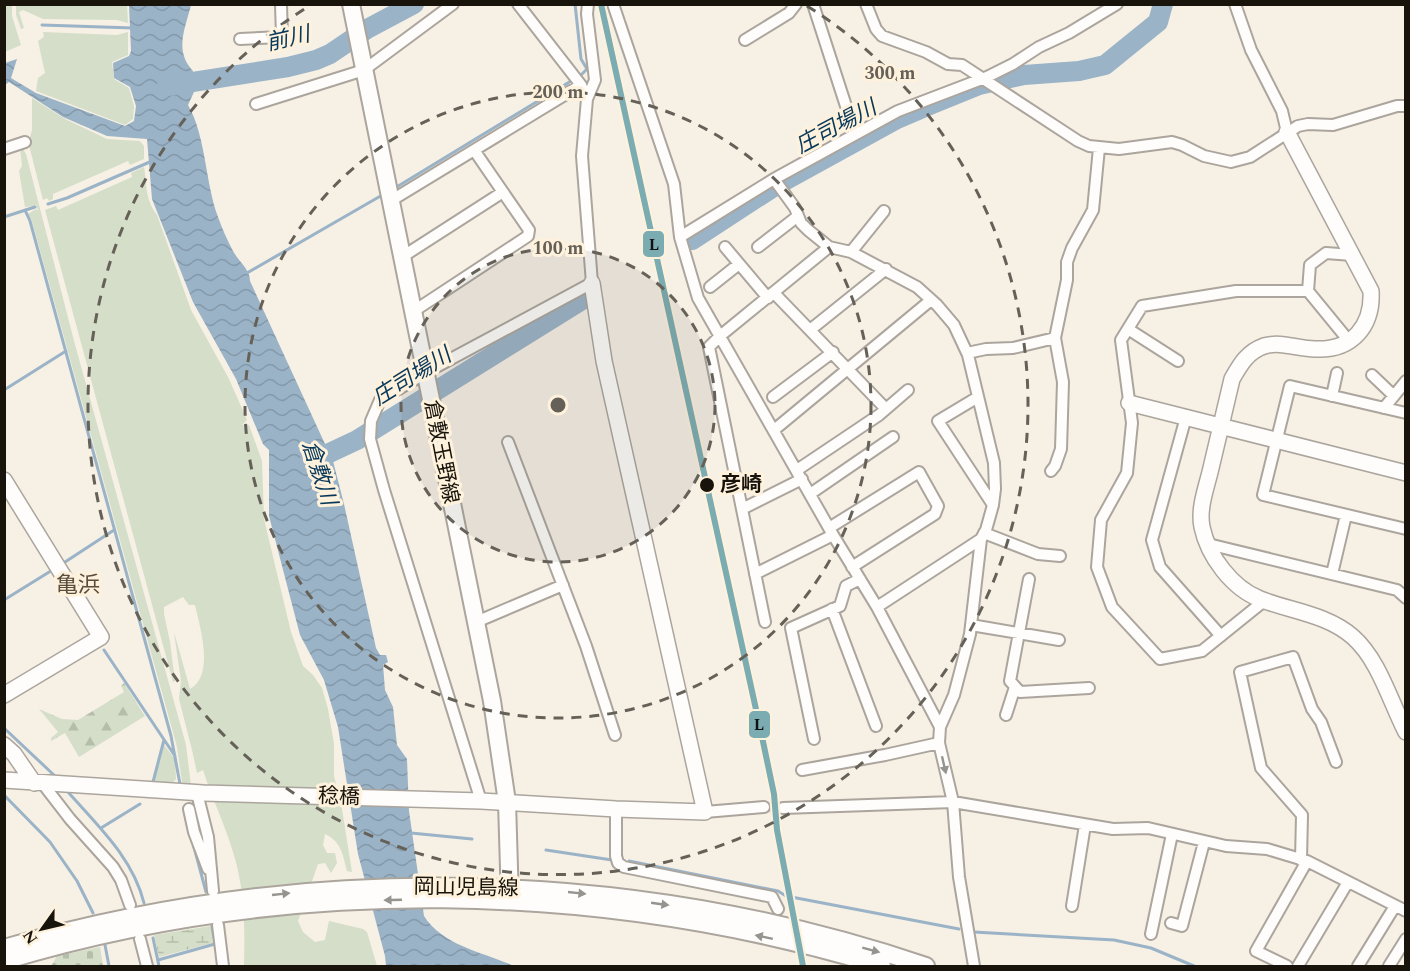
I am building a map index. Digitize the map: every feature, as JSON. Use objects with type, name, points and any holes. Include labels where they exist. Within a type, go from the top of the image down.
[{"type":"main road","name":"倉敷玉野線","points":[[351,4],[494,711],[507,802],[501,894]]},
{"type":"main road","name":"岡山児島線","points":[[4,948],[112,921],[220,908],[501,894],[706,911],[777,926],[926,966]]},
{"type":"main road","name":"岡山児島線","points":[[602,903],[817,948],[882,966]]},
{"type":"main road","name":"岡山児島線","points":[[4,961],[220,908]]},
{"type":"street","points":[[240,39],[282,37],[281,4]]},
{"type":"street","points":[[256,104],[364,70],[453,4]]},
{"type":"street","points":[[518,4],[581,85],[587,99]]},
{"type":"street","points":[[588,4],[587,14],[595,80],[587,99],[582,156],[592,283],[604,361],[705,812],[764,807]]},
{"type":"street","points":[[613,4],[674,184],[680,237],[698,298],[831,532],[877,607],[940,727]]},
{"type":"street","points":[[745,40],[789,13],[796,4]]},
{"type":"street","points":[[813,4],[855,134]]},
{"type":"street","points":[[866,4],[882,36],[926,52],[948,64],[962,65],[1078,141],[1099,148],[1135,148],[1160,142],[1172,142],[1204,156],[1231,162],[1250,157],[1298,126],[1308,124],[1333,126],[1397,106],[1406,106]]},
{"type":"street","points":[[680,237],[774,179],[898,111],[1013,64],[1039,47],[1069,33],[1118,4]]},
{"type":"street","points":[[1235,4],[1251,50],[1279,104],[1287,132],[1371,291],[1372,308],[1366,324],[1350,341],[1329,349],[1280,344],[1264,346],[1252,352],[1242,361],[1232,379],[1203,503],[1202,525],[1208,544],[1223,571],[1241,589],[1264,601],[1323,619],[1354,637],[1373,661],[1406,732]]},
{"type":"street","points":[[390,194],[474,150],[581,85]]},
{"type":"street","points":[[4,149],[25,142]]},
{"type":"street","points":[[1051,471],[1061,449],[1063,382],[1055,338],[1067,280],[1067,262],[1093,210],[1099,148]]},
{"type":"street","points":[[414,311],[528,236],[529,231],[474,150]]},
{"type":"street","points":[[774,179],[795,208],[801,223],[829,247],[851,252],[917,287],[954,325],[967,353],[994,463],[995,489],[993,505],[983,536],[971,625],[954,695],[940,727],[939,743],[953,802],[959,877],[974,966]]},
{"type":"street","points":[[402,257],[502,192]]},
{"type":"street","points":[[851,252],[884,211]]},
{"type":"street","points":[[758,247],[798,216]]},
{"type":"street","points":[[725,247],[739,264],[849,368],[886,409]]},
{"type":"street","points":[[765,622],[709,346],[829,247]]},
{"type":"street","points":[[1350,341],[1308,291],[1310,265],[1326,253],[1352,255]]},
{"type":"street","points":[[710,287],[739,264]]},
{"type":"street","points":[[810,330],[886,269]]},
{"type":"street","points":[[478,801],[370,439],[373,412],[380,400],[428,386],[592,283]]},
{"type":"street","points":[[1264,601],[1203,651],[1160,659],[1112,607],[1097,567],[1101,520],[1127,473],[1132,423],[1121,340],[1142,306],[1236,291],[1308,291]]},
{"type":"street","points":[[774,430],[931,300]]},
{"type":"street","points":[[1128,329],[1178,361]]},
{"type":"street","points":[[967,353],[986,349],[1013,348],[1055,338]]},
{"type":"street","points":[[773,397],[833,352]]},
{"type":"street","points":[[1332,396],[1337,373]]},
{"type":"street","points":[[1372,375],[1394,396]]},
{"type":"street","points":[[1384,408],[1406,381]]},
{"type":"street","points":[[1406,413],[1290,386],[1263,495],[1406,529]]},
{"type":"street","points":[[742,509],[800,475],[908,390]]},
{"type":"street","points":[[978,397],[938,421],[993,505]]},
{"type":"street","points":[[1130,403],[1406,474]]},
{"type":"street","points":[[1186,417],[1152,540],[1160,567],[1221,636]]},
{"type":"street","points":[[810,494],[893,437]]},
{"type":"street","points":[[508,442],[586,646],[615,735]]},
{"type":"street","points":[[755,574],[831,532],[919,472],[938,506],[935,514],[852,567]]},
{"type":"street","points":[[4,480],[101,637],[4,695]]},
{"type":"street","points":[[1332,574],[1346,515]]},
{"type":"street","points":[[983,536],[1038,555],[1060,556]]},
{"type":"street","points":[[877,607],[983,536]]},
{"type":"street","points":[[1208,544],[1398,590],[1406,598]]},
{"type":"street","points":[[814,739],[791,628],[840,606],[846,586],[860,579]]},
{"type":"street","points":[[1029,579],[1010,681],[1020,692],[1089,688]]},
{"type":"street","points":[[476,622],[562,585]]},
{"type":"street","points":[[832,609],[876,726]]},
{"type":"street","points":[[971,625],[1059,640]]},
{"type":"street","points":[[1287,966],[1256,951],[1304,860],[1302,816],[1261,768],[1240,672],[1293,657],[1312,709],[1321,722],[1336,762]]},
{"type":"street","points":[[1006,715],[1016,687]]},
{"type":"street","points":[[802,770],[939,743]]},
{"type":"street","points":[[4,745],[113,867],[121,880],[130,905]]},
{"type":"street","name":"稔橋","points":[[4,780],[200,793],[507,802],[705,812]]},
{"type":"street","points":[[200,793],[208,837],[211,874]]},
{"type":"street","points":[[783,808],[953,802],[1113,829],[1149,828],[1226,846],[1267,849],[1304,860],[1406,911]]},
{"type":"street","points":[[189,809],[194,832],[211,874],[220,908],[223,966]]},
{"type":"street","points":[[616,809],[616,856],[618,863],[624,867],[772,897],[778,909]]},
{"type":"street","points":[[1072,906],[1085,825]]},
{"type":"street","points":[[1151,934],[1172,834]]},
{"type":"street","points":[[1171,923],[1182,926],[1204,842]]},
{"type":"street","points":[[1298,966],[1348,882]]},
{"type":"street","points":[[1358,966],[1395,906]]},
{"type":"street","points":[[140,939],[147,966]]},
{"type":"street","points":[[1389,966],[1406,939]]},
{"type":"green space","points":[[5,4],[12,5],[12,16],[21,45],[5,52]]},
{"type":"green space","points":[[16,5],[127,5],[128,23],[117,20],[43,19],[23,10],[19,12],[24,28],[21,29],[16,15]]},
{"type":"green space","points":[[43,32],[117,35],[128,32],[128,55],[112,62],[114,79],[129,88],[134,106],[133,119],[125,125],[36,91],[38,78],[45,73],[38,41],[44,37]]},
{"type":"green space","points":[[32,98],[65,119],[107,139],[140,141],[144,146],[144,159],[130,165],[128,161],[53,194],[53,199],[49,201],[47,198],[43,200],[29,141],[32,130]]},
{"type":"green space","points":[[20,148],[26,154],[74,341],[186,745],[191,786],[184,786],[182,782],[177,747],[32,221],[28,214],[36,209],[38,211],[36,204],[25,207],[19,171],[22,166]]},
{"type":"green space","points":[[144,167],[148,198],[157,215],[191,310],[229,379],[247,420],[242,425],[249,425],[262,461],[264,519],[291,632],[303,666],[322,688],[328,709],[334,744],[334,776],[352,872],[347,871],[335,840],[325,834],[323,845],[327,853],[335,853],[337,863],[331,873],[325,863],[318,864],[298,921],[303,932],[315,942],[325,940],[329,921],[363,929],[367,932],[377,966],[244,966],[243,909],[237,866],[203,770],[197,773],[179,699],[181,681],[174,632],[190,689],[198,682],[204,662],[204,650],[195,605],[189,605],[183,597],[164,607],[175,681],[173,682],[45,210],[56,206],[58,210],[132,177],[131,173]]},
{"type":"green space","points":[[124,683],[145,716],[79,757],[65,733],[51,741],[51,738],[58,732],[39,709],[62,719],[78,720],[124,692],[121,686]]},
{"type":"green space","points":[[164,745],[175,759],[176,779],[173,782],[174,785],[163,785],[159,782],[153,785]]},
{"type":"green space","points":[[211,926],[213,943],[159,957],[154,935]]},
{"type":"green space","points":[[100,947],[103,966],[51,966],[57,956]]},
{"type":"water","name":"倉敷川","points":[[129,5],[191,5],[182,48],[187,63],[193,71],[190,86],[194,92],[188,105],[202,145],[214,203],[229,243],[250,277],[325,444],[333,455],[376,648],[380,655],[386,655],[388,662],[383,665],[385,690],[393,707],[397,745],[407,759],[409,811],[424,916],[432,926],[453,941],[514,966],[386,966],[358,854],[338,727],[324,680],[300,635],[269,516],[269,450],[263,444],[236,379],[193,302],[152,199],[147,139],[107,136],[63,117],[9,82],[5,85],[5,63],[17,59],[11,78],[36,93],[125,126],[134,121],[136,106],[130,87],[114,78],[113,63],[129,56],[131,51]]},
{"type":"waterway","name":"前川","points":[[167,86],[288,67],[316,60],[414,4]]},
{"type":"waterway","points":[[575,4],[581,59],[587,69],[582,74]]},
{"type":"waterway","name":"庄司場川","points":[[692,240],[775,186],[897,119],[932,104],[979,85],[1024,75],[1079,71],[1105,65],[1158,22],[1163,4]]},
{"type":"waterway","points":[[42,25],[133,28]]},
{"type":"waterway","points":[[395,188],[571,81]]},
{"type":"waterway","points":[[48,204],[152,161]]},
{"type":"waterway","points":[[247,273],[384,194]]},
{"type":"waterway","points":[[4,217],[35,207]]},
{"type":"waterway","points":[[25,210],[30,221],[171,736],[180,784]]},
{"type":"waterway","name":"庄司場川","points":[[308,463],[357,440],[582,300]]},
{"type":"waterway","points":[[4,390],[66,351]]},
{"type":"waterway","points":[[62,564],[114,530]]},
{"type":"waterway","points":[[4,600],[54,569]]},
{"type":"waterway","points":[[104,650],[175,756]]},
{"type":"waterway","points":[[4,728],[56,777]]},
{"type":"waterway","points":[[153,782],[164,740]]},
{"type":"waterway","points":[[68,792],[123,857],[132,871],[144,903]]},
{"type":"waterway","points":[[4,795],[50,842],[77,881],[93,913]]},
{"type":"waterway","points":[[101,828],[140,804]]},
{"type":"waterway","points":[[184,808],[187,824]]},
{"type":"waterway","points":[[411,833],[472,839]]},
{"type":"waterway","points":[[194,847],[206,892]]},
{"type":"waterway","points":[[546,850],[612,860]]},
{"type":"waterway","points":[[629,861],[778,891],[786,896],[959,929]]},
{"type":"waterway","points":[[158,960],[215,944],[212,926]]},
{"type":"waterway","points":[[974,932],[1114,940],[1151,948],[1194,966]]},
{"type":"waterway","points":[[153,938],[159,966]]},
{"type":"waterway","points":[[105,945],[109,966]]},
{"type":"tunnel","points":[[764,807],[783,808]]},
{"type":"transit line","name":"L","points":[[601,4],[761,732],[774,794],[777,830],[803,966]]},
{"type":"place","name":"彦崎","points":[[707,485]]},
{"type":"district","name":"亀浜","points":[[78,585]]}]
